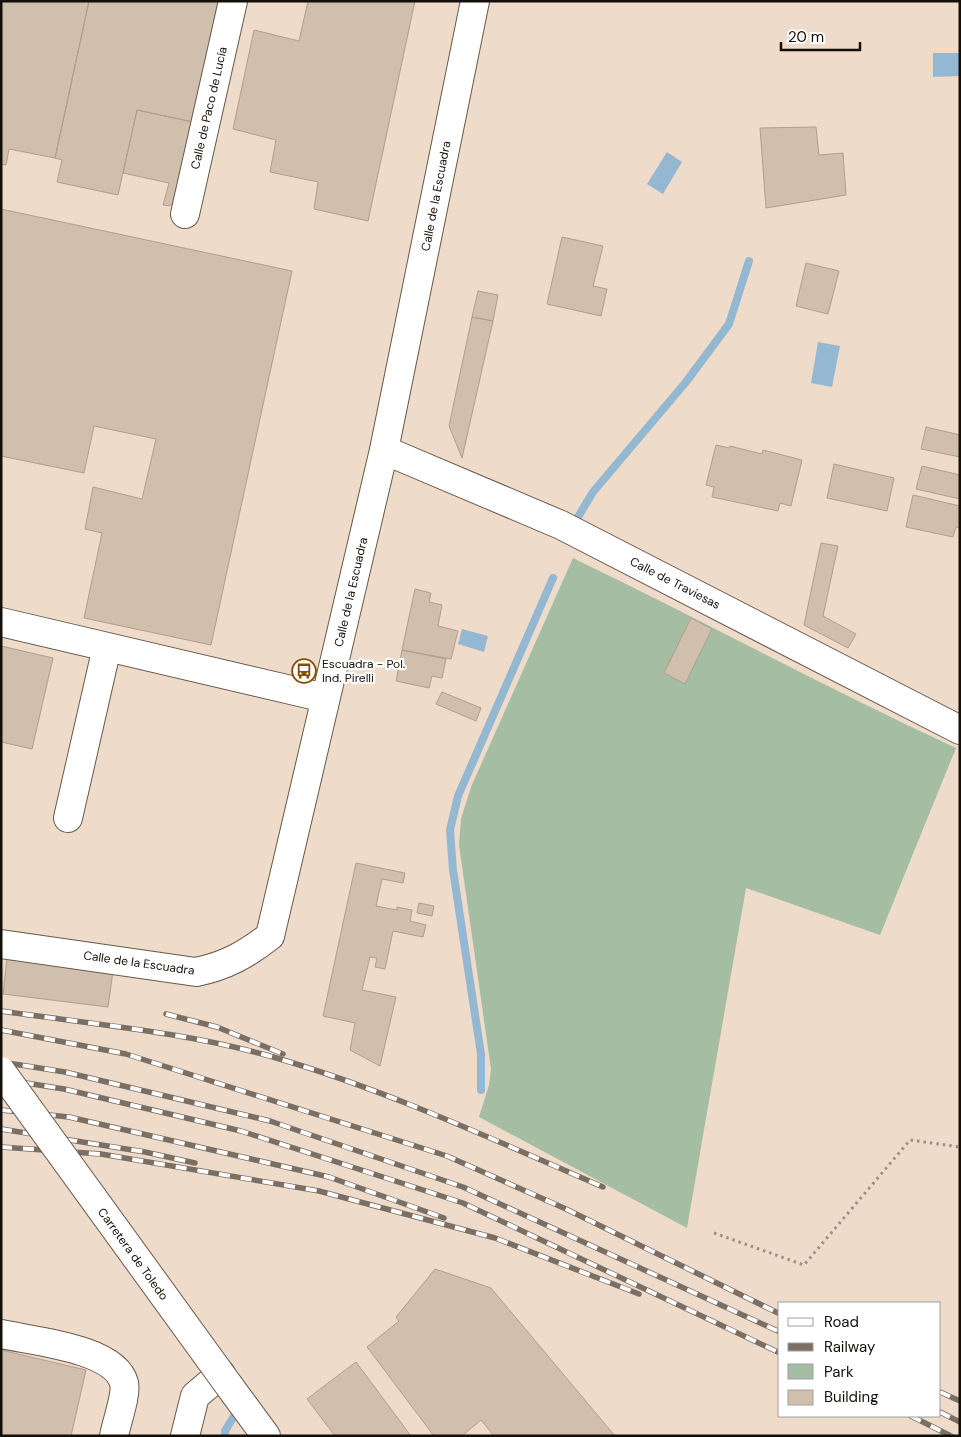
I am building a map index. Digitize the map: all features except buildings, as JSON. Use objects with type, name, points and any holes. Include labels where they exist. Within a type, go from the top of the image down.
[{"type":"street","name":"Calle de Paco de Lucía","points":[[185,214],[232,1]]},
{"type":"street","name":"Calle de la Escuadra","points":[[1,944],[196,972],[218,968],[250,952],[270,936],[384,450],[475,1]]},
{"type":"street","name":"Calle de Traviesas","points":[[384,450],[561,525],[948,713],[960,730]]},
{"type":"street","points":[[1,622],[325,698]]},
{"type":"street","points":[[68,818],[107,647]]},
{"type":"street","name":"Carretera de Toledo","points":[[1,1072],[266,1436]]},
{"type":"street","points":[[1,1334],[91,1354],[110,1364],[120,1373],[125,1386],[114,1436]]},
{"type":"street","points":[[185,1436],[195,1396],[225,1381]]},
{"type":"path","points":[[714,1233],[804,1265],[910,1140],[960,1147]]},
{"type":"green space","points":[[573,558],[956,748],[880,935],[746,888],[687,1228],[479,1117],[489,1085],[491,1069],[459,845],[461,819],[471,787]]},
{"type":"water","points":[[933,53],[960,53],[960,76],[933,77]]},
{"type":"water","points":[[667,152],[682,162],[663,194],[647,184]]},
{"type":"water","points":[[818,342],[840,346],[832,387],[811,383]]},
{"type":"water","points":[[462,629],[488,636],[484,652],[458,644]]},
{"type":"waterway","points":[[578,517],[593,492],[686,382],[729,324],[749,261]]},
{"type":"waterway","points":[[481,1090],[481,1054],[453,870],[450,830],[458,796],[553,578]]},
{"type":"waterway","points":[[225,1436],[225,1431],[234,1416]]},
{"type":"railway","points":[[1,1011],[172,1035],[240,1048],[273,1057],[399,1100],[603,1187]]},
{"type":"railway","points":[[166,1014],[217,1027],[283,1054]]},
{"type":"railway","points":[[1,1030],[126,1054],[447,1156],[566,1209],[778,1313]]},
{"type":"railway","points":[[1,1062],[65,1072],[270,1121],[463,1187],[778,1331]]},
{"type":"railway","points":[[1,1079],[64,1089],[241,1131],[463,1203],[778,1352]]},
{"type":"railway","points":[[1,1110],[69,1117],[329,1177],[444,1218]]},
{"type":"railway","points":[[1,1129],[145,1152],[195,1163]]},
{"type":"railway","points":[[1,1147],[101,1154],[319,1191],[495,1238],[639,1294]]},
{"type":"railway","points":[[941,1392],[960,1401]]},
{"type":"railway","points":[[941,1412],[960,1422]]},
{"type":"railway","points":[[913,1417],[951,1436]]},
{"type":"place","name":"Escuadra - Pol. Ind. Pirelli","points":[[304,671]]}]
